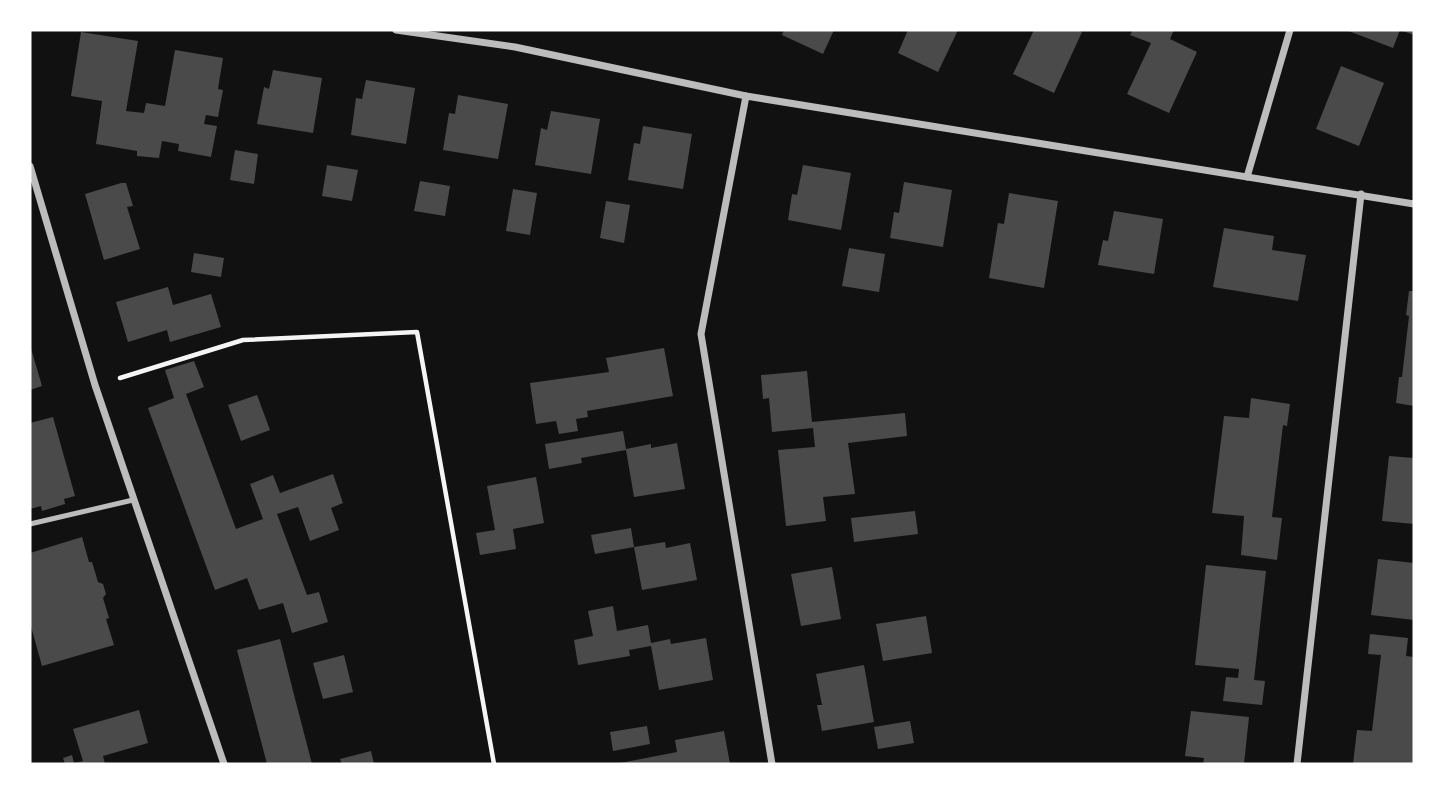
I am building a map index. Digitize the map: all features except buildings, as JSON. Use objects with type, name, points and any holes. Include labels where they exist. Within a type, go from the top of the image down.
[{"type":"street","points":[[396,30],[515,47],[746,96],[1414,204]]},
{"type":"street","points":[[1247,177],[1290,30]]},
{"type":"street","points":[[746,96],[701,334],[772,764]]},
{"type":"street","points":[[30,166],[95,385],[224,764]]},
{"type":"street","points":[[1297,764],[1361,194]]},
{"type":"lane","points":[[30,524],[133,500]]},
{"type":"path","points":[[95,385],[243,340],[417,332],[494,764]]}]
